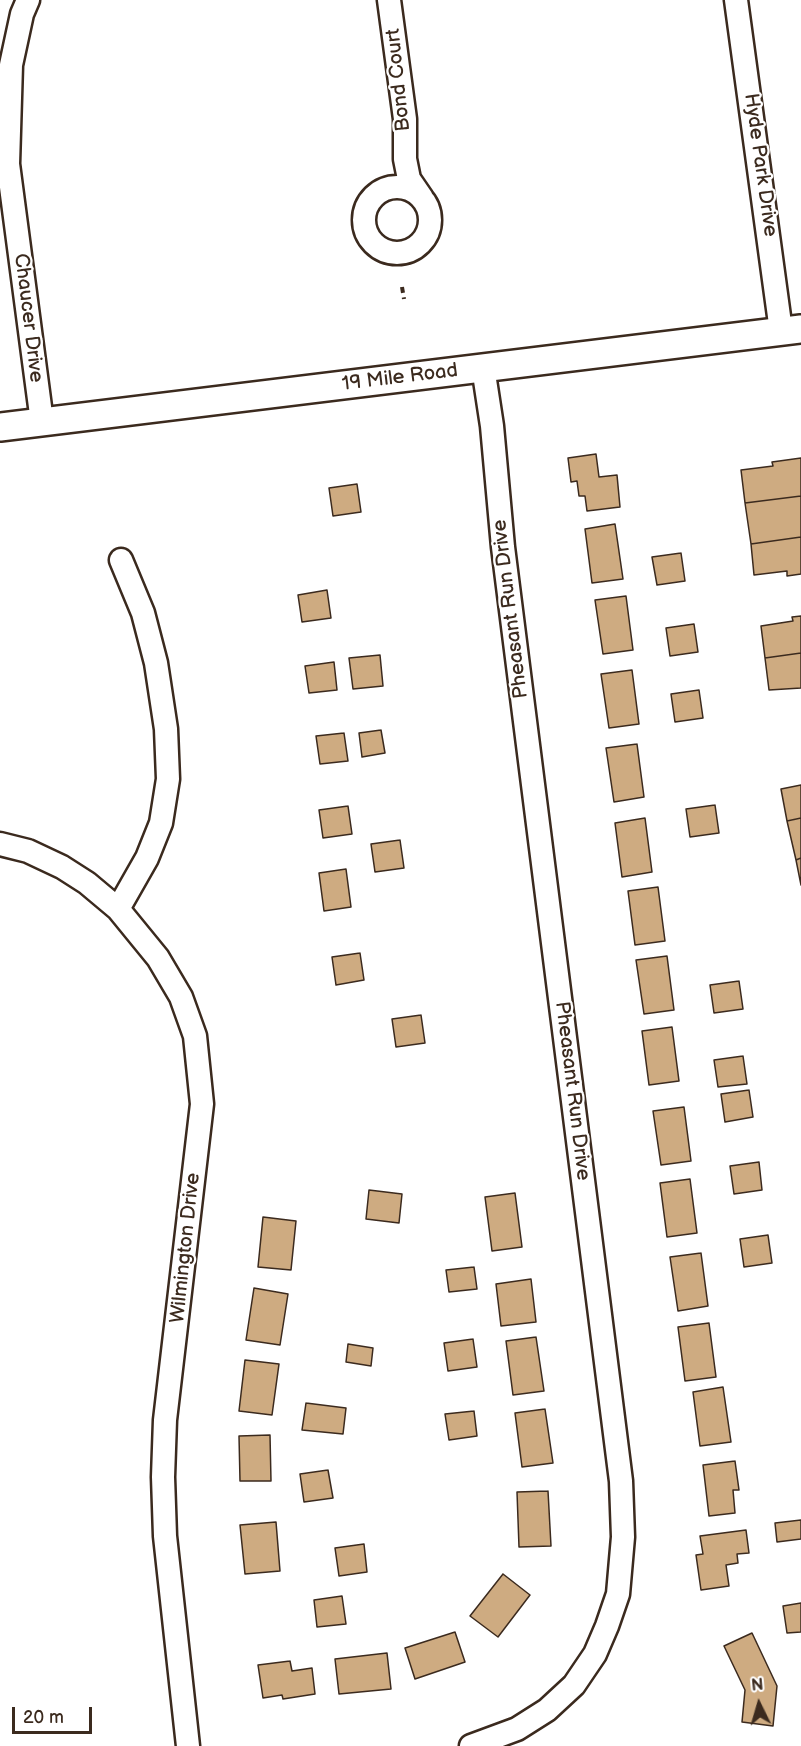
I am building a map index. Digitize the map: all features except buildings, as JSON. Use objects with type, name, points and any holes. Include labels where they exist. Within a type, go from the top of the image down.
[{"type":"street","name":"Chaucer Drive","points":[[28,0],[22,14],[11,65],[8,164],[42,422]]},
{"type":"street","name":"Bond Court","points":[[389,0],[405,119],[405,159],[409,179],[422,198],[430,218],[424,239],[406,252],[395,253],[375,244],[364,227],[367,206],[396,177],[405,159]]},
{"type":"street","name":"Hyde Park Drive","points":[[736,0],[791,330]]},
{"type":"street","points":[[381,191],[391,188],[402,189],[412,191],[422,198]]},
{"type":"street","name":"19 Mile Road","points":[[0,427],[791,330]]},
{"type":"street","name":"Pheasant Run Drive","points":[[471,1746],[517,1729],[547,1710],[574,1685],[595,1654],[608,1626],[618,1594],[623,1537],[621,1481],[503,547],[492,426],[483,368]]},
{"type":"street","points":[[118,909],[147,858],[161,823],[168,779],[166,729],[156,663],[143,613],[121,560]]},
{"type":"street","name":"Wilmington Drive","points":[[0,844],[28,851],[62,867],[87,883],[118,909],[158,958],[180,997],[195,1036],[202,1104],[165,1420],[162,1477],[165,1536],[188,1746]]},
{"type":"path","points":[[402,287],[404,299]]}]
